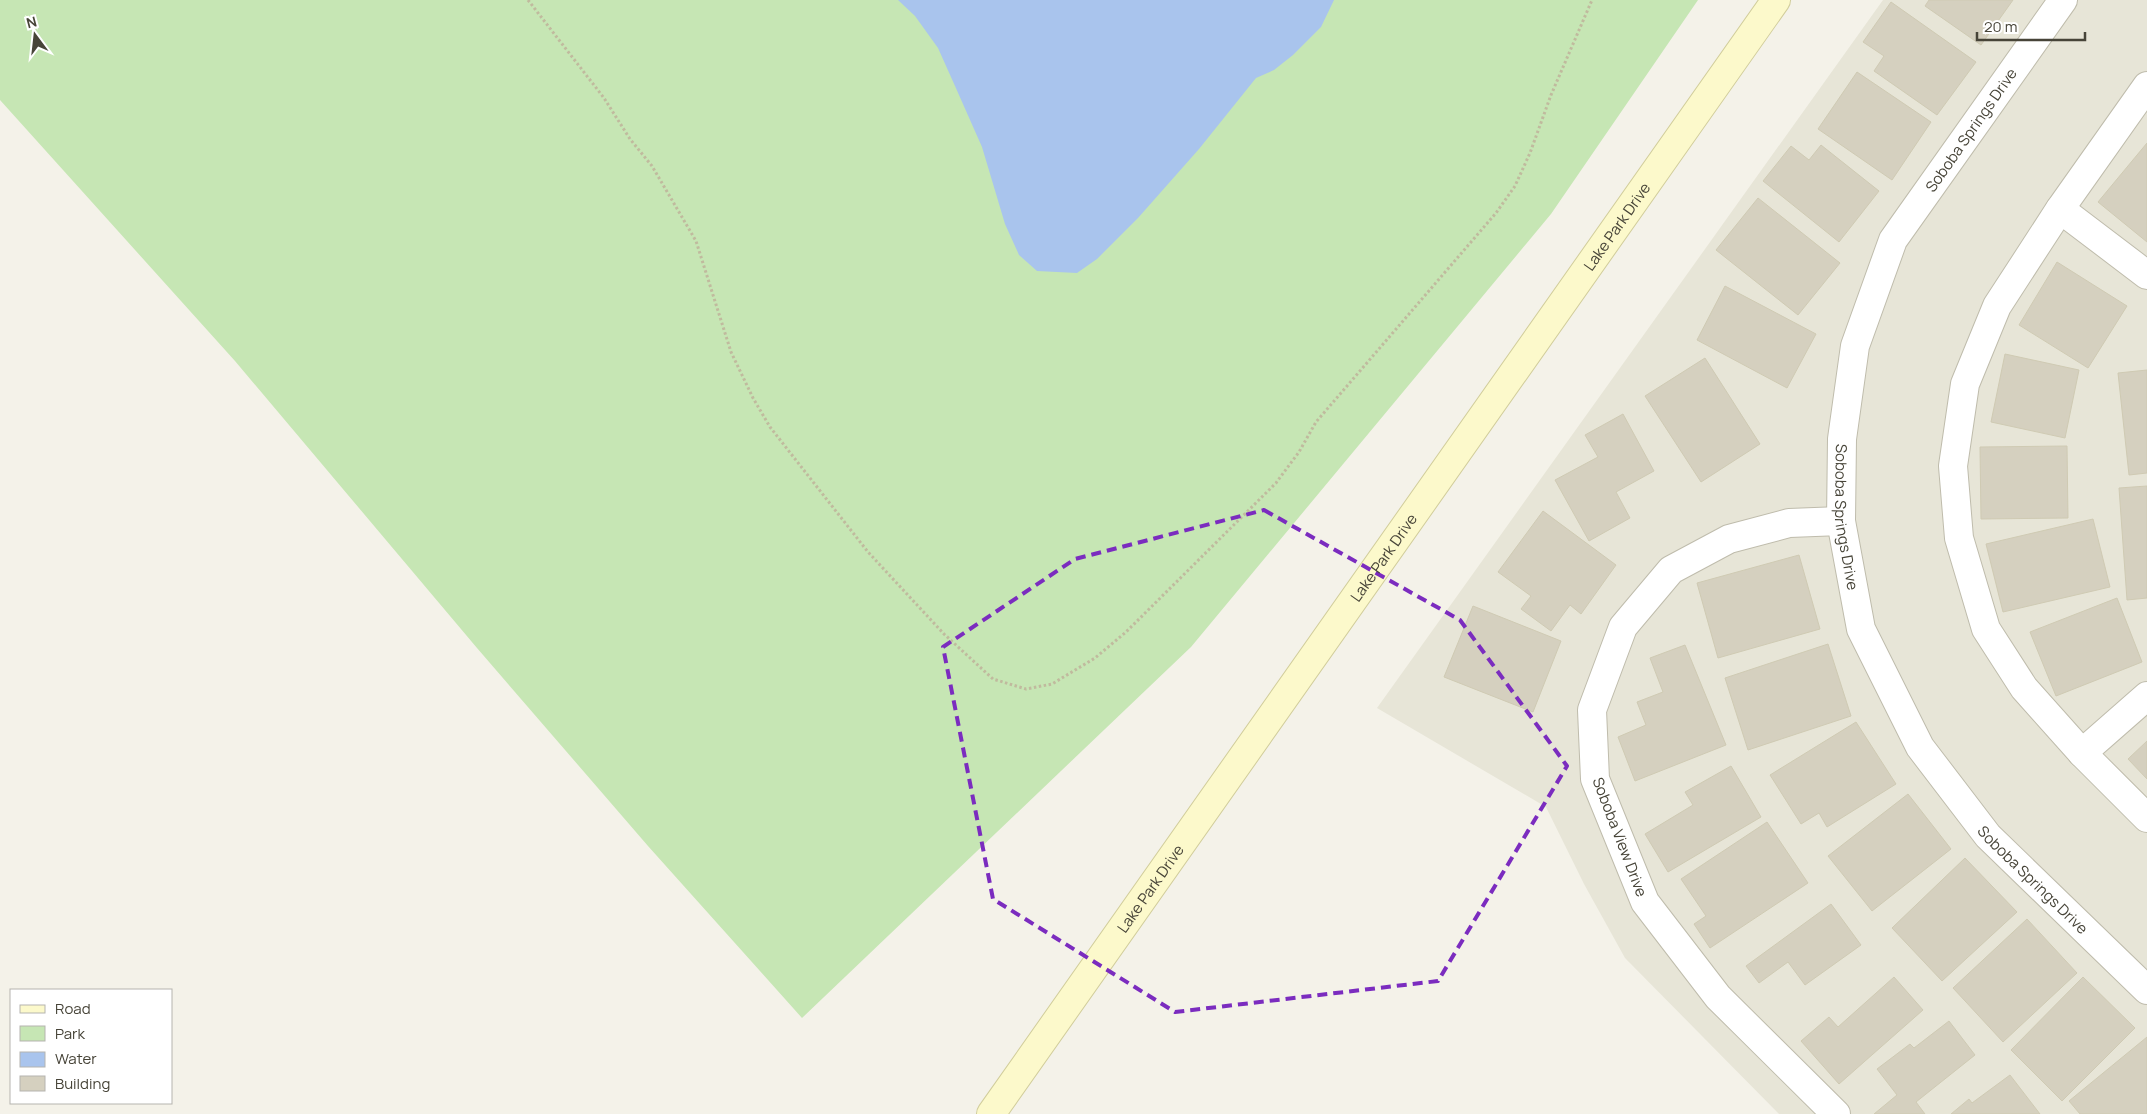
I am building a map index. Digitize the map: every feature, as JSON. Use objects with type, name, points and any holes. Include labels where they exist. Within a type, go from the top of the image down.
[{"type":"street","name":"Lake Park Drive","points":[[990,1114],[1776,0]]},
{"type":"street","name":"Soboba Springs Drive","points":[[2063,0],[1894,240],[1855,346],[1842,439],[1841,521],[1861,629],[1920,747],[1988,836],[2147,990]]},
{"type":"street","points":[[2147,86],[2060,210],[1997,306],[1966,384],[1952,466],[1959,538],[1986,628],[2024,688],[2082,753],[2147,818]]},
{"type":"street","points":[[2060,210],[2147,275]]},
{"type":"street","name":"Soboba View Drive","points":[[1836,1114],[1718,997],[1645,902],[1595,780],[1592,710],[1623,627],[1672,570],[1729,539],[1789,523],[1841,521]]},
{"type":"street","points":[[2082,753],[2147,696]]},
{"type":"path","points":[[528,0],[604,98],[630,138],[652,166],[696,241],[731,352],[753,398],[786,450],[868,552],[944,634],[993,679],[1026,689],[1052,684],[1101,653],[1126,632],[1276,483],[1328,408],[1496,212],[1515,186],[1530,153],[1551,95],[1592,0]]},
{"type":"highlighted area","points":[[1264,510],[1460,620],[1567,766],[1438,981],[1175,1012],[993,899],[943,647],[1075,559]]},
{"type":"shaded area","points":[[1883,0],[2147,0],[2147,1114],[1779,1114],[1625,958],[1584,884],[1546,807],[1377,708]]},
{"type":"green space","points":[[0,0],[1698,0],[1551,214],[1191,647],[802,1018],[648,846],[477,648],[235,361],[0,100]]},
{"type":"water","points":[[898,0],[1334,0],[1321,27],[1293,55],[1274,70],[1256,78],[1199,149],[1138,218],[1097,259],[1077,273],[1037,271],[1019,255],[1005,224],[982,147],[938,48],[915,16]]},
{"type":"building","points":[[1929,0],[2013,0],[1981,45],[1925,6]]},
{"type":"building","points":[[1891,2],[1976,62],[1937,115],[1874,71],[1884,56],[1863,42]]},
{"type":"building","points":[[1857,72],[1931,122],[1892,180],[1818,129]]},
{"type":"building","points":[[2147,143],[2147,242],[2098,202]]},
{"type":"building","points":[[1821,145],[1879,191],[1839,242],[1763,181],[1791,146],[1809,160]]},
{"type":"building","points":[[1758,198],[1840,263],[1798,315],[1716,250]]},
{"type":"building","points":[[2057,262],[2127,306],[2088,368],[2019,325]]},
{"type":"building","points":[[1725,286],[1816,334],[1787,388],[1697,340]]},
{"type":"building","points":[[2005,354],[2079,370],[2065,438],[1991,422]]},
{"type":"building","points":[[1705,358],[1760,444],[1701,482],[1645,396]]},
{"type":"building","points":[[2147,370],[2147,473],[2129,475],[2118,373]]},
{"type":"building","points":[[1623,414],[1654,471],[1616,492],[1630,518],[1589,541],[1555,480],[1598,457],[1585,435]]},
{"type":"building","points":[[2067,446],[2068,518],[1981,519],[1980,447]]},
{"type":"building","points":[[2147,486],[2147,598],[2127,600],[2119,488]]},
{"type":"building","points":[[1543,511],[1616,565],[1581,614],[1570,605],[1551,631],[1521,609],[1531,596],[1498,572]]},
{"type":"building","points":[[2093,519],[2110,587],[2003,612],[1986,544]]},
{"type":"building","points":[[1799,555],[1820,629],[1718,658],[1697,583]]},
{"type":"building","points":[[2117,598],[2142,662],[2056,696],[2030,632]]},
{"type":"building","points":[[1473,606],[1561,641],[1533,712],[1444,677]]},
{"type":"building","points":[[1828,644],[1851,716],[1748,750],[1725,678]]},
{"type":"building","points":[[1685,645],[1726,745],[1635,781],[1618,737],[1646,725],[1637,702],[1663,692],[1650,658]]},
{"type":"building","points":[[1856,722],[1896,784],[1827,827],[1819,813],[1801,824],[1770,775]]},
{"type":"building","points":[[2147,741],[2147,779],[2128,759]]},
{"type":"building","points":[[1731,766],[1761,817],[1668,872],[1645,834],[1693,805],[1685,792]]},
{"type":"building","points":[[1908,794],[1951,849],[1872,911],[1828,856]]},
{"type":"building","points":[[1767,822],[1808,883],[1710,948],[1694,924],[1706,916],[1681,879]]},
{"type":"building","points":[[1965,858],[2017,912],[1942,981],[1892,928]]},
{"type":"building","points":[[1831,904],[1861,945],[1805,985],[1788,962],[1759,983],[1746,966]]},
{"type":"building","points":[[2027,919],[2077,973],[2003,1042],[1953,988]]},
{"type":"building","points":[[1894,977],[1923,1010],[1839,1084],[1801,1041],[1829,1017],[1838,1027]]},
{"type":"building","points":[[2083,977],[2135,1028],[2062,1101],[2011,1050]]},
{"type":"building","points":[[1949,1021],[1975,1055],[1916,1102],[1925,1114],[1874,1114],[1897,1095],[1877,1069],[1910,1044],[1914,1048]]},
{"type":"building","points":[[2147,1037],[2147,1114],[2080,1114],[2069,1101]]},
{"type":"building","points":[[2010,1075],[2040,1114],[1951,1114],[1969,1099],[1972,1103]]}]
